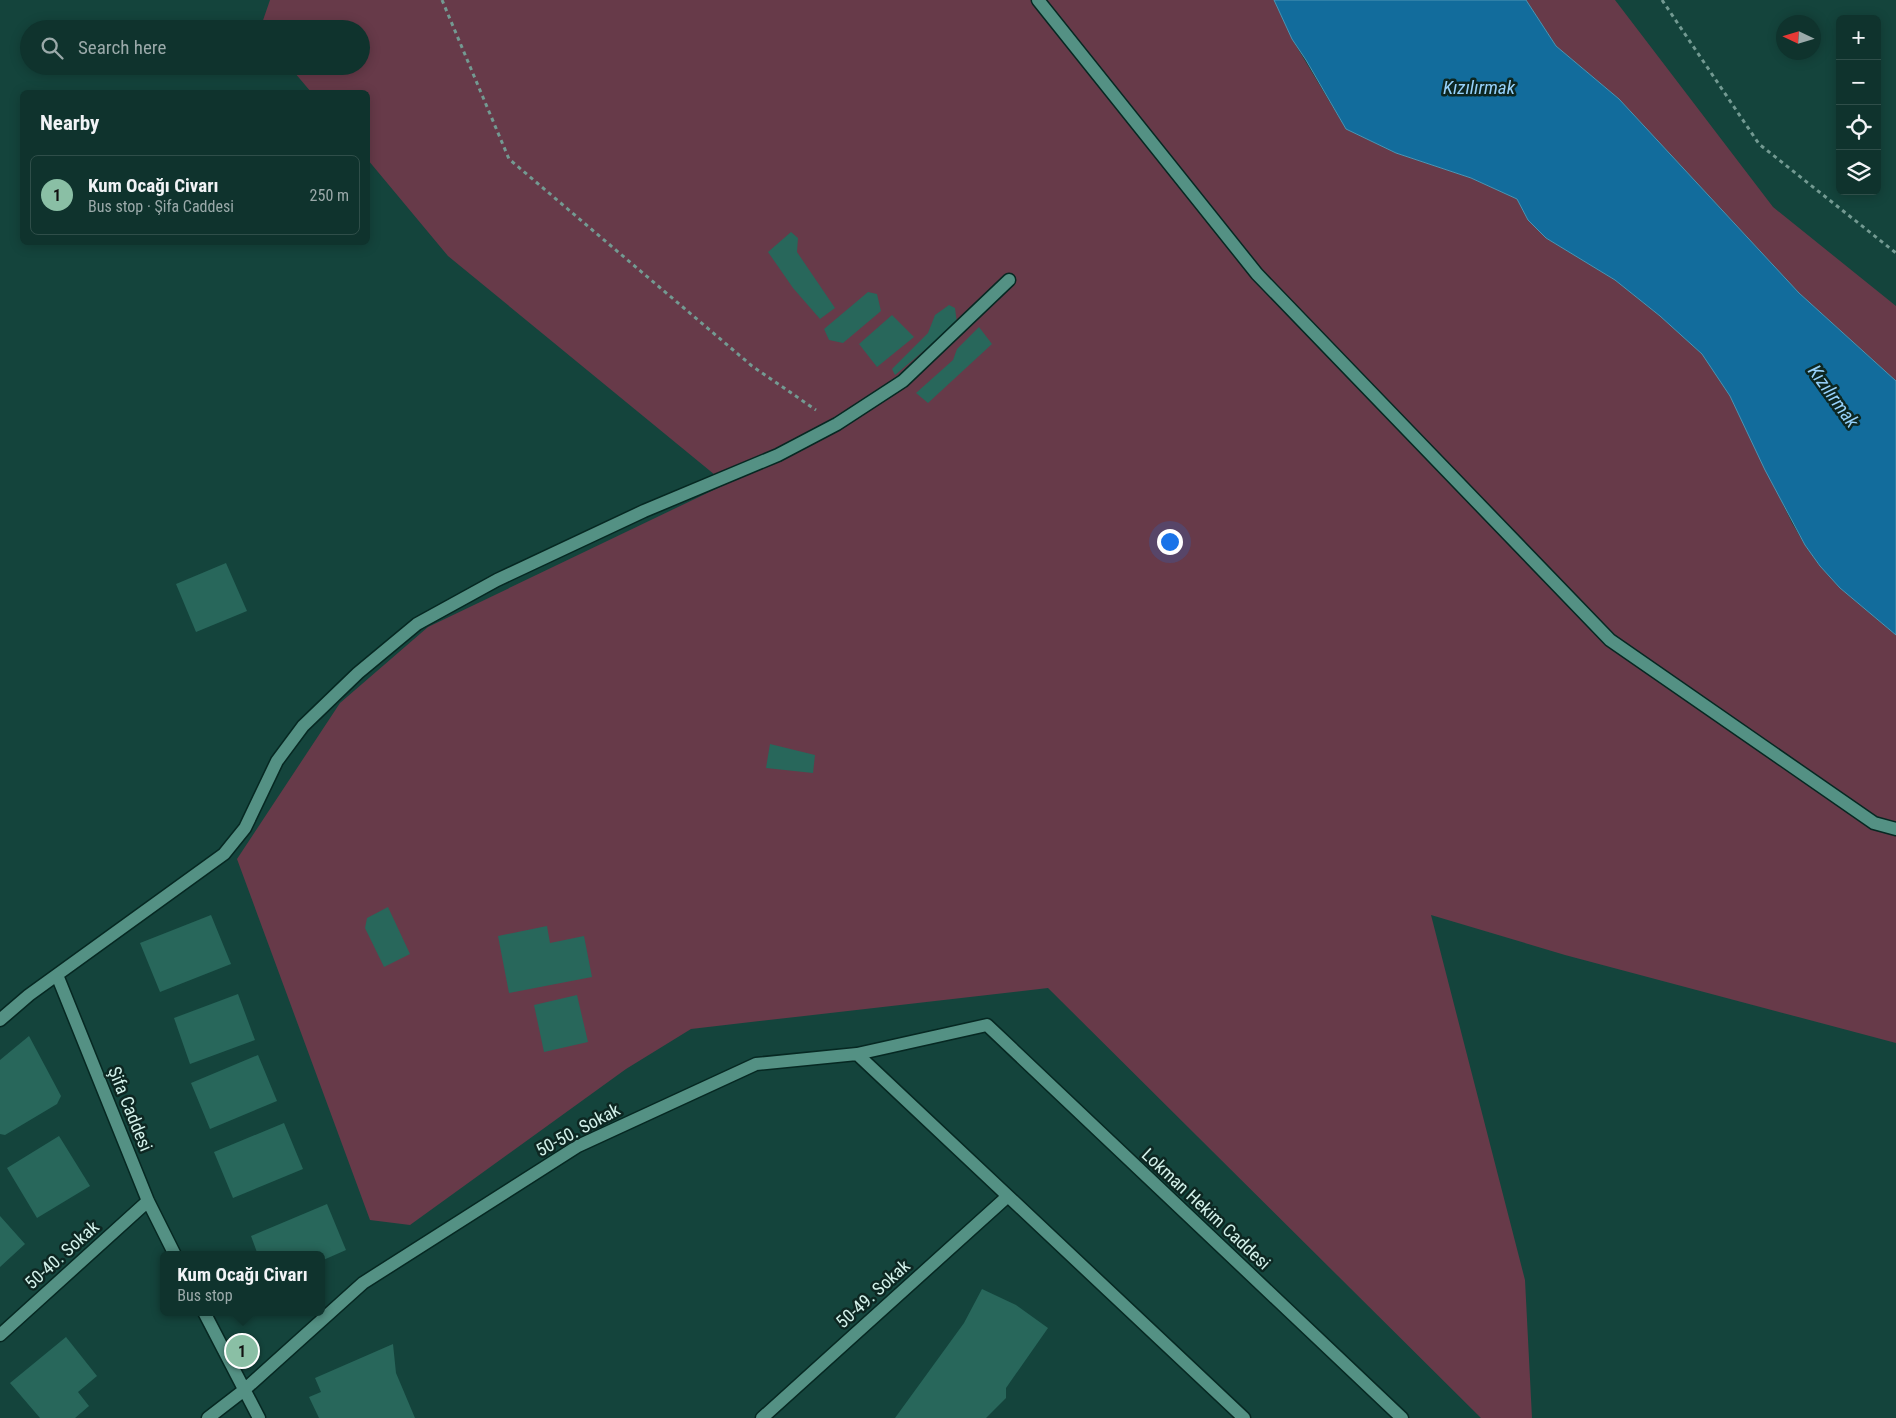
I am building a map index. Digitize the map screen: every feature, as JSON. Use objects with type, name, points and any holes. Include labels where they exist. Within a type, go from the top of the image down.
[{"type":"street","points":[[1038,0],[1257,274],[1610,640],[1874,823],[1896,829]]},
{"type":"street","points":[[0,1020],[30,995],[224,854],[246,828],[277,761],[303,726],[358,673],[417,624],[497,580],[644,512],[778,455],[837,424],[903,381],[1009,280]]},
{"type":"street","name":"Şifa Caddesi","points":[[57,975],[148,1201],[173,1251]]},
{"type":"street","name":"50-50. Sokak","points":[[208,1418],[243,1391],[363,1283],[578,1146],[756,1064],[857,1054],[987,1025]]},
{"type":"street","name":"Lokman Hekim Caddesi","points":[[987,1025],[1402,1418]]},
{"type":"street","points":[[857,1054],[1244,1418]]},
{"type":"street","name":"50-49. Sokak","points":[[762,1418],[1008,1196]]},
{"type":"street","name":"50-40. Sokak","points":[[0,1335],[148,1201]]},
{"type":"street","points":[[206,1316],[258,1418]]},
{"type":"path","points":[[442,0],[509,159],[752,366],[837,424]]},
{"type":"path","points":[[1662,0],[1759,144],[1896,253]]},
{"type":"shaded area","points":[[270,0],[1274,0],[1292,39],[1346,129],[1396,153],[1471,178],[1517,199],[1528,220],[1546,238],[1615,280],[1660,316],[1702,354],[1730,396],[1792,523],[1805,545],[1820,566],[1840,588],[1896,635],[1896,1043],[1565,955],[1431,915],[1525,1280],[1532,1418],[1481,1418],[1048,988],[691,1029],[626,1069],[410,1225],[370,1220],[237,859],[340,703],[428,627],[726,484],[448,256],[370,162],[370,90],[309,90],[297,75],[370,75],[370,20],[263,20]]},
{"type":"shaded area","points":[[1526,0],[1615,0],[1773,207],[1896,306],[1896,381],[1799,293],[1619,99],[1556,46]]},
{"type":"water","name":"Kızılırmak","points":[[1274,0],[1526,0],[1556,46],[1619,99],[1799,293],[1896,381],[1896,635],[1840,588],[1820,566],[1805,545],[1765,470],[1730,396],[1702,354],[1660,316],[1615,280],[1546,238],[1528,220],[1517,199],[1471,178],[1396,153],[1346,129],[1292,39]]},
{"type":"building","points":[[791,232],[798,238],[797,252],[835,308],[820,319],[793,288],[768,252]]},
{"type":"building","points":[[868,292],[877,294],[881,311],[843,343],[829,340],[824,329]]},
{"type":"building","points":[[949,305],[955,308],[957,323],[895,375],[892,369],[928,333],[935,315]]},
{"type":"building","points":[[892,315],[914,337],[877,367],[859,344]]},
{"type":"building","points":[[979,327],[992,344],[928,403],[916,393],[953,360],[957,349]]},
{"type":"building","points":[[226,563],[247,611],[196,632],[176,584]]},
{"type":"building","points":[[770,744],[815,755],[813,773],[766,768]]},
{"type":"building","points":[[388,907],[410,954],[384,967],[365,928],[367,918]]},
{"type":"building","points":[[211,915],[231,964],[160,992],[140,943]]},
{"type":"building","points":[[547,926],[550,943],[584,936],[592,977],[509,993],[498,936]]},
{"type":"building","points":[[238,994],[255,1040],[190,1064],[174,1018]]},
{"type":"building","points":[[577,995],[588,1042],[544,1052],[534,1005]]},
{"type":"building","points":[[29,1036],[61,1096],[57,1104],[5,1135],[0,1134],[0,1060]]},
{"type":"building","points":[[258,1055],[277,1101],[210,1129],[191,1083]]},
{"type":"building","points":[[284,1123],[303,1169],[233,1198],[214,1152]]},
{"type":"building","points":[[59,1136],[90,1186],[37,1218],[7,1168]]},
{"type":"building","points":[[327,1204],[346,1250],[325,1259],[325,1251],[257,1251],[251,1236]]},
{"type":"building","points":[[0,1216],[25,1244],[0,1267]]},
{"type":"building","points":[[982,1289],[1016,1305],[1048,1328],[1006,1388],[1006,1398],[986,1418],[895,1418],[964,1323]]},
{"type":"building","points":[[66,1337],[97,1376],[78,1392],[89,1406],[75,1418],[40,1418],[10,1383]]},
{"type":"building","points":[[393,1344],[396,1373],[415,1418],[319,1418],[309,1397],[321,1392],[315,1378]]},
{"type":"place","name":"Kum Ocağı Civarı","points":[[242,1351]]}]
